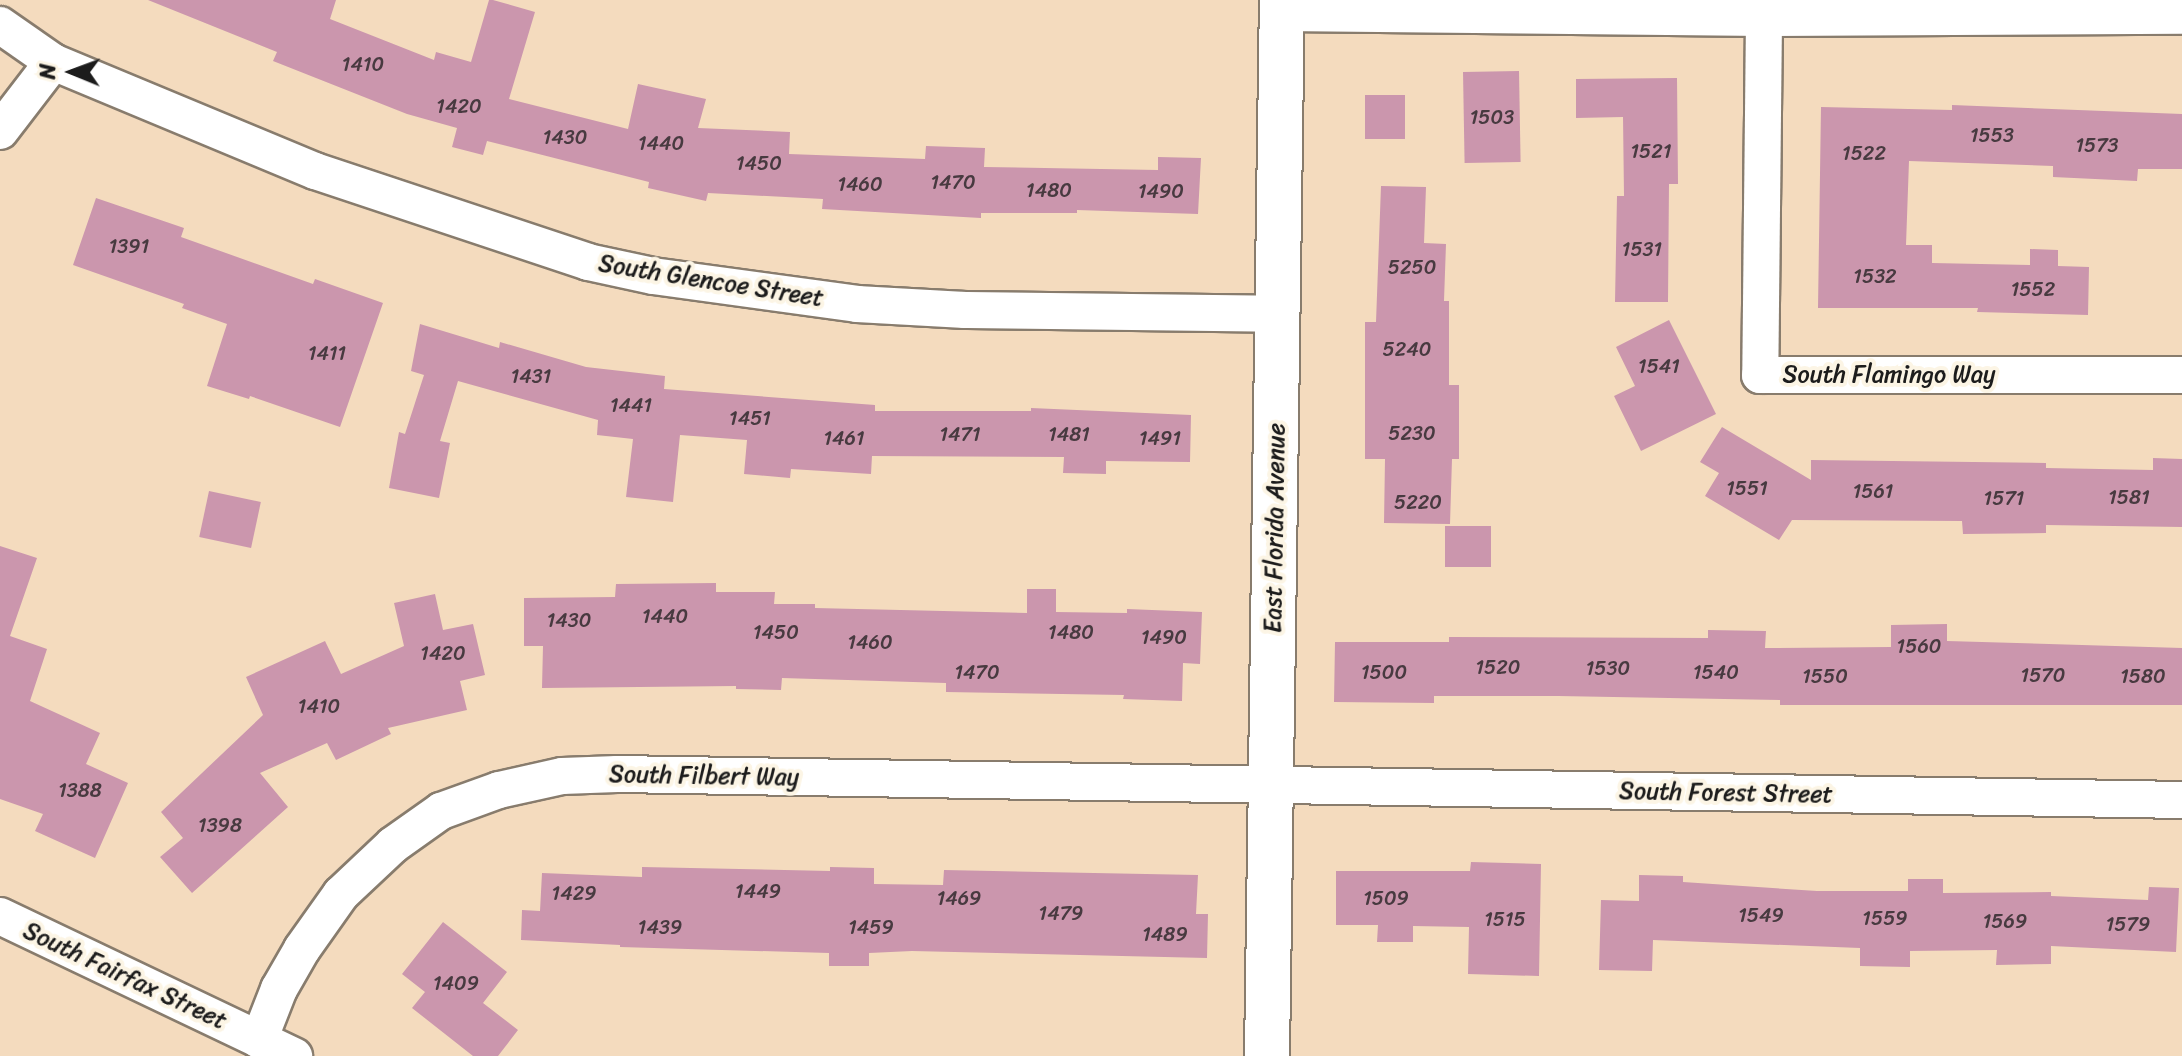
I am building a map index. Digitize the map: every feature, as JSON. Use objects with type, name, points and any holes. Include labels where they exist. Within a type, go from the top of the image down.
[{"type":"street","points":[[1282,7],[1764,18],[2182,16]]},
{"type":"street","name":"East Florida Avenue","points":[[1267,1056],[1282,7]]},
{"type":"street","name":"South Flamingo Way","points":[[1764,18],[1760,375],[2182,375]]},
{"type":"street","name":"South Glencoe Street","points":[[0,25],[53,62],[315,171],[588,262],[752,292],[934,308],[1278,314]]},
{"type":"street","points":[[0,131],[53,62]]},
{"type":"street","name":"South Filbert Way","points":[[259,1040],[279,989],[341,894],[393,845],[441,811],[499,790],[562,776],[617,774],[1271,785]]},
{"type":"street","name":"South Forest Street","points":[[1271,785],[2182,800]]},
{"type":"street","name":"South Fairfax Street","points":[[0,916],[294,1056]]},
{"type":"building","points":[[148,0],[336,0],[330,19],[434,60],[436,52],[471,62],[489,0],[493,0],[535,12],[509,99],[628,129],[638,84],[706,99],[698,128],[790,132],[789,154],[925,159],[926,146],[985,148],[984,167],[1158,170],[1158,157],[1201,158],[1198,214],[1077,210],[1077,213],[981,213],[981,218],[822,209],[823,199],[708,193],[706,201],[648,188],[649,182],[487,141],[483,155],[452,147],[457,128],[407,114],[273,61],[277,52]]},
{"type":"building","points":[[1519,71],[1521,162],[1465,163],[1463,72]]},
{"type":"building","points":[[1677,78],[1678,184],[1669,184],[1668,302],[1615,302],[1617,196],[1624,196],[1623,117],[1576,118],[1576,79]]},
{"type":"building","points":[[1365,95],[1405,95],[1405,139],[1365,139]]},
{"type":"building","points":[[1952,105],[2182,114],[2182,169],[2138,169],[2137,181],[2053,177],[2053,166],[1909,161],[1906,245],[1932,245],[1932,263],[2030,265],[2030,249],[2058,250],[2058,266],[2089,267],[2088,315],[1977,312],[1978,308],[1818,308],[1821,107],[1952,110]]},
{"type":"building","points":[[1381,186],[1426,187],[1424,243],[1446,244],[1444,301],[1449,301],[1449,385],[1459,385],[1459,459],[1452,459],[1450,524],[1384,523],[1385,459],[1365,459],[1365,322],[1376,322]]},
{"type":"building","points":[[96,198],[184,228],[181,237],[313,284],[315,279],[383,303],[340,427],[250,396],[249,399],[207,386],[227,324],[182,308],[184,304],[73,265]]},
{"type":"building","points":[[1669,320],[1716,414],[1641,451],[1614,396],[1635,386],[1616,347]]},
{"type":"building","points":[[420,324],[499,348],[500,342],[586,367],[665,376],[664,389],[875,405],[875,411],[1031,411],[1031,408],[1191,415],[1190,462],[1106,461],[1106,474],[1063,473],[1064,457],[872,456],[871,474],[791,469],[790,478],[744,474],[747,440],[680,435],[673,502],[626,497],[633,439],[597,435],[598,420],[458,381],[440,441],[450,443],[439,498],[389,488],[399,432],[405,434],[424,375],[411,371]]},
{"type":"building","points":[[1722,427],[1811,480],[1811,460],[2046,463],[2046,468],[2153,470],[2153,458],[2182,459],[2182,527],[2046,525],[2046,533],[1963,534],[1962,521],[1792,520],[1779,540],[1705,496],[1719,473],[1700,462]]},
{"type":"building","points":[[209,491],[261,502],[251,548],[199,537]]},
{"type":"building","points":[[1445,526],[1491,526],[1491,567],[1445,567]]},
{"type":"building","points":[[0,546],[37,558],[10,636],[47,649],[30,701],[100,733],[86,764],[128,783],[95,858],[35,831],[43,814],[0,799]]},
{"type":"building","points":[[716,583],[716,592],[775,592],[774,604],[815,604],[815,608],[1027,613],[1027,589],[1056,589],[1056,612],[1127,613],[1127,609],[1202,612],[1200,664],[1183,663],[1182,701],[1123,699],[1124,695],[946,692],[946,683],[782,678],[781,690],[736,689],[736,686],[542,688],[543,646],[524,646],[524,598],[615,597],[616,584]]},
{"type":"building","points":[[435,594],[443,630],[473,624],[485,675],[460,681],[467,710],[388,728],[391,734],[336,760],[327,743],[260,773],[288,807],[192,893],[160,857],[183,838],[161,812],[263,715],[246,677],[325,641],[341,674],[404,646],[394,603]]},
{"type":"building","points":[[1947,624],[1947,641],[2182,648],[2182,705],[1780,705],[1780,700],[1558,696],[1434,696],[1434,703],[1334,702],[1335,642],[1449,642],[1449,637],[1708,638],[1708,630],[1766,631],[1765,648],[1891,647],[1891,625]]},
{"type":"building","points":[[1471,862],[1541,864],[1539,976],[1468,974],[1469,927],[1413,926],[1413,942],[1377,942],[1378,925],[1336,925],[1336,871],[1470,871]]},
{"type":"building","points":[[642,867],[830,871],[830,867],[874,868],[874,884],[943,885],[944,870],[1198,875],[1196,914],[1208,914],[1207,958],[912,951],[869,953],[869,966],[829,966],[829,953],[620,947],[521,940],[522,910],[540,911],[542,873],[642,877]]},
{"type":"building","points":[[1639,875],[1683,876],[1683,882],[1817,891],[1908,891],[1908,879],[1943,879],[1943,893],[2051,892],[2051,896],[2148,900],[2149,887],[2179,888],[2176,952],[2051,946],[2051,964],[1996,965],[1997,950],[1910,951],[1910,967],[1860,966],[1860,948],[1653,940],[1652,971],[1599,970],[1601,900],[1639,901]]},
{"type":"building","points":[[443,922],[507,972],[483,1003],[518,1030],[498,1056],[473,1056],[412,1008],[425,992],[402,974]]}]
